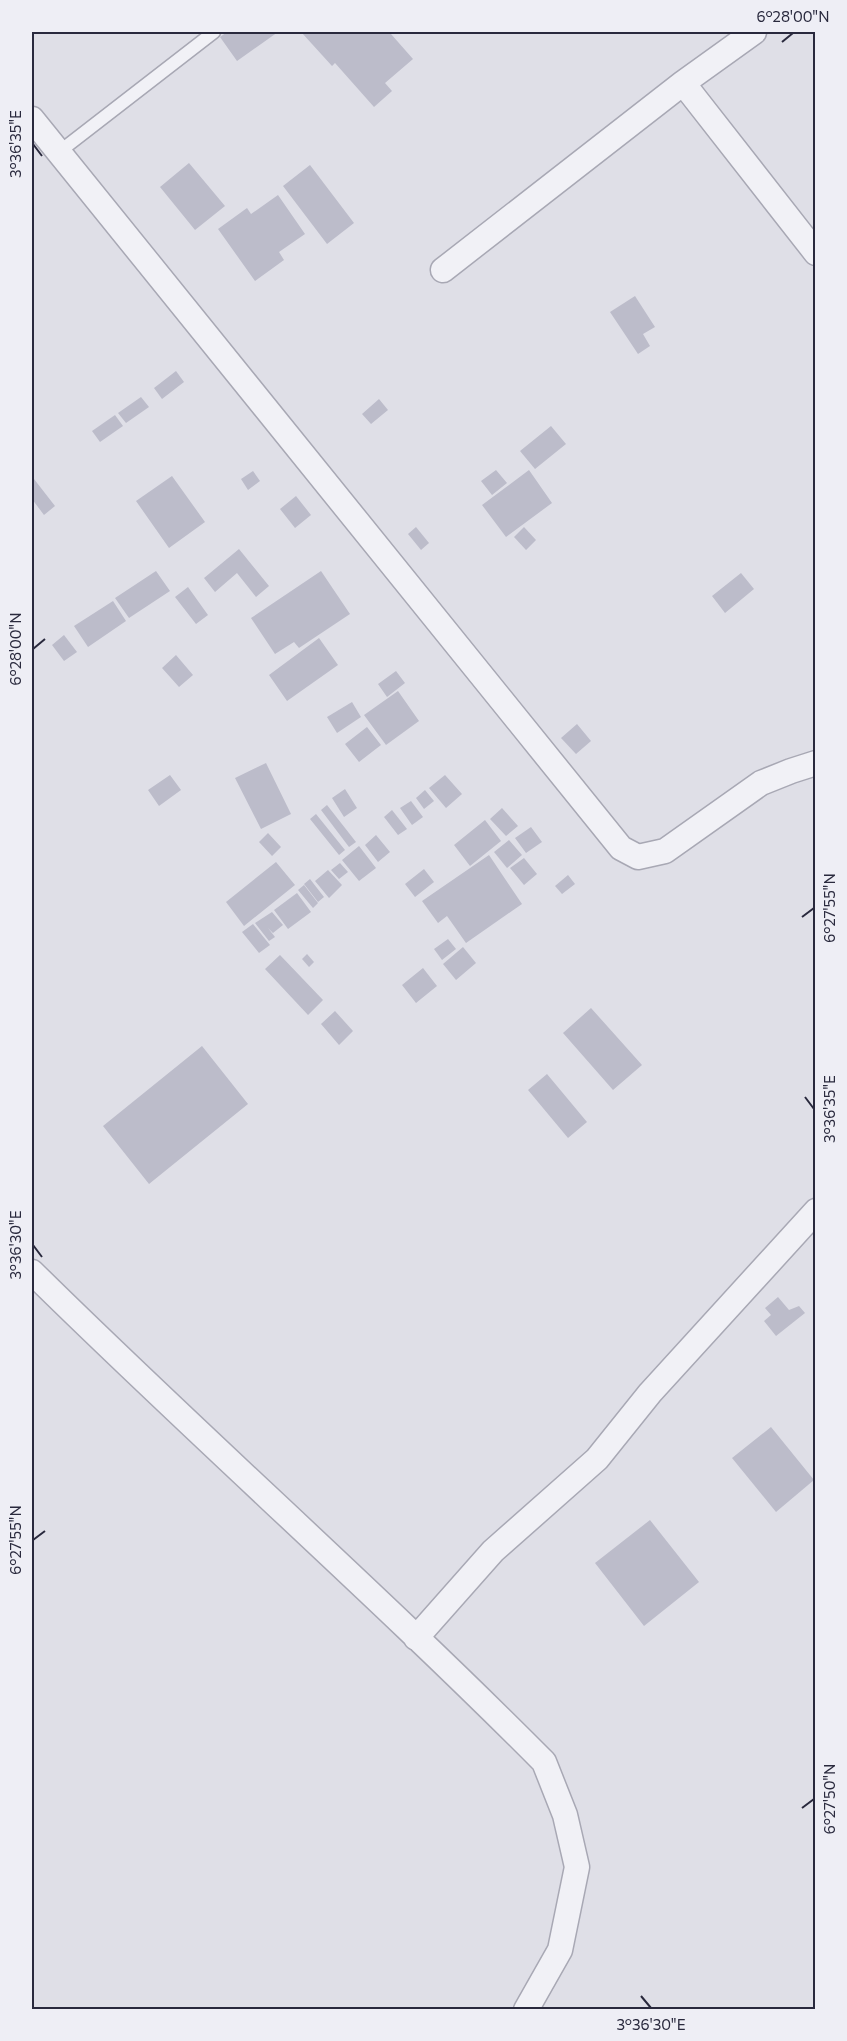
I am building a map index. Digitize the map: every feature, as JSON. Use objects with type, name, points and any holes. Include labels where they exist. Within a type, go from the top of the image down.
[{"type":"street","points":[[443,270],[683,83],[754,32]]},
{"type":"street","points":[[683,83],[816,254]]},
{"type":"street","points":[[32,119],[621,848],[639,857],[665,851],[761,783],[816,763]]},
{"type":"street","points":[[416,1638],[493,1551],[597,1459],[650,1393],[816,1211]]},
{"type":"street","points":[[32,1272],[544,1762],[565,1815],[577,1867],[560,1950],[525,2010]]},
{"type":"lane","points":[[59,152],[214,32]]},
{"type":"building","points":[[227,32],[278,32],[237,61],[220,37]]},
{"type":"building","points":[[393,32],[391,34],[413,59],[385,83],[392,91],[374,107],[335,63],[332,66],[302,33]]},
{"type":"building","points":[[189,163],[225,206],[195,230],[160,187]]},
{"type":"building","points":[[310,165],[354,223],[327,244],[283,186]]},
{"type":"building","points":[[278,195],[305,234],[279,252],[284,260],[255,281],[218,229],[247,208],[251,214]]},
{"type":"building","points":[[635,296],[655,327],[643,334],[650,346],[638,354],[610,312]]},
{"type":"building","points":[[176,371],[184,382],[162,399],[154,388]]},
{"type":"building","points":[[141,397],[149,407],[126,423],[118,413]]},
{"type":"building","points":[[379,399],[388,410],[371,424],[362,414]]},
{"type":"building","points":[[115,415],[123,426],[100,442],[92,431]]},
{"type":"building","points":[[551,426],[566,444],[535,469],[520,451]]},
{"type":"building","points":[[496,470],[507,483],[492,495],[481,481]]},
{"type":"building","points":[[529,470],[552,503],[506,537],[482,505]]},
{"type":"building","points":[[253,471],[260,481],[248,490],[241,479]]},
{"type":"building","points":[[172,476],[205,522],[169,548],[136,501]]},
{"type":"building","points":[[34,479],[55,506],[44,515],[32,499]]},
{"type":"building","points":[[296,496],[311,515],[295,528],[280,509]]},
{"type":"building","points":[[416,527],[429,543],[421,550],[408,534]]},
{"type":"building","points":[[524,527],[536,540],[526,550],[514,537]]},
{"type":"building","points":[[239,549],[269,586],[256,597],[237,573],[215,592],[204,578]]},
{"type":"building","points":[[156,571],[170,591],[129,618],[115,598]]},
{"type":"building","points":[[321,571],[350,614],[299,648],[294,642],[275,654],[251,618]]},
{"type":"building","points":[[741,573],[754,589],[725,613],[712,596]]},
{"type":"building","points":[[188,587],[208,615],[196,624],[175,597]]},
{"type":"building","points":[[113,601],[126,621],[88,647],[74,626]]},
{"type":"building","points":[[64,635],[77,652],[64,661],[52,645]]},
{"type":"building","points":[[319,638],[338,665],[287,701],[269,675]]},
{"type":"building","points":[[176,655],[193,675],[179,687],[162,668]]},
{"type":"building","points":[[396,671],[405,683],[387,697],[378,684]]},
{"type":"building","points":[[398,691],[419,721],[386,745],[364,715]]},
{"type":"building","points":[[352,702],[361,717],[337,733],[327,717]]},
{"type":"building","points":[[577,724],[591,741],[576,754],[561,738]]},
{"type":"building","points":[[367,727],[381,745],[359,762],[345,744]]},
{"type":"building","points":[[266,763],[291,814],[261,829],[235,778]]},
{"type":"building","points":[[170,775],[181,790],[159,806],[148,790]]},
{"type":"building","points":[[445,775],[462,794],[446,808],[429,788]]},
{"type":"building","points":[[345,789],[357,808],[344,817],[332,798]]},
{"type":"building","points":[[425,790],[434,801],[424,809],[416,798]]},
{"type":"building","points":[[411,801],[423,817],[412,825],[400,808]]},
{"type":"building","points":[[327,805],[356,842],[349,847],[321,810]]},
{"type":"building","points":[[502,808],[518,826],[506,836],[490,819]]},
{"type":"building","points":[[392,810],[407,829],[398,835],[384,817]]},
{"type":"building","points":[[316,814],[345,850],[339,855],[310,819]]},
{"type":"building","points":[[485,820],[501,841],[470,866],[454,845]]},
{"type":"building","points":[[531,827],[542,842],[526,853],[515,838]]},
{"type":"building","points":[[268,833],[281,847],[272,856],[259,842]]},
{"type":"building","points":[[376,835],[390,852],[378,862],[365,845]]},
{"type":"building","points":[[509,840],[522,855],[507,868],[494,852]]},
{"type":"building","points":[[359,846],[376,868],[359,881],[342,860]]},
{"type":"building","points":[[489,855],[522,904],[466,943],[447,916],[438,923],[422,901]]},
{"type":"building","points":[[524,858],[537,874],[524,885],[510,868]]},
{"type":"building","points":[[276,862],[295,885],[244,926],[226,902]]},
{"type":"building","points":[[340,863],[348,872],[339,879],[331,870]]},
{"type":"building","points":[[424,869],[434,882],[415,897],[405,884]]},
{"type":"building","points":[[328,870],[342,885],[329,898],[315,881]]},
{"type":"building","points":[[568,875],[575,884],[562,894],[555,886]]},
{"type":"building","points":[[310,879],[324,897],[318,902],[304,884]]},
{"type":"building","points":[[304,885],[318,903],[313,908],[298,890]]},
{"type":"building","points":[[297,893],[311,912],[288,929],[274,910]]},
{"type":"building","points":[[272,912],[283,925],[273,933],[268,928],[275,937],[269,941],[255,923]]},
{"type":"building","points":[[253,924],[270,945],[259,953],[242,932]]},
{"type":"building","points":[[448,939],[456,949],[442,960],[434,949]]},
{"type":"building","points":[[463,947],[476,963],[456,980],[443,964]]},
{"type":"building","points":[[307,954],[314,962],[309,967],[302,959]]},
{"type":"building","points":[[280,955],[323,1000],[308,1015],[265,969]]},
{"type":"building","points":[[423,968],[437,986],[416,1003],[402,985]]},
{"type":"building","points":[[591,1008],[642,1065],[613,1090],[563,1033]]},
{"type":"building","points":[[335,1011],[353,1031],[339,1045],[321,1024]]},
{"type":"building","points":[[202,1046],[248,1104],[149,1184],[103,1126]]},
{"type":"building","points":[[547,1074],[587,1122],[568,1138],[528,1090]]},
{"type":"building","points":[[778,1297],[789,1310],[799,1306],[805,1313],[776,1336],[764,1321],[771,1315],[765,1308]]},
{"type":"building","points":[[771,1427],[814,1480],[776,1512],[732,1458]]},
{"type":"building","points":[[650,1520],[699,1582],[644,1626],[595,1563]]}]
